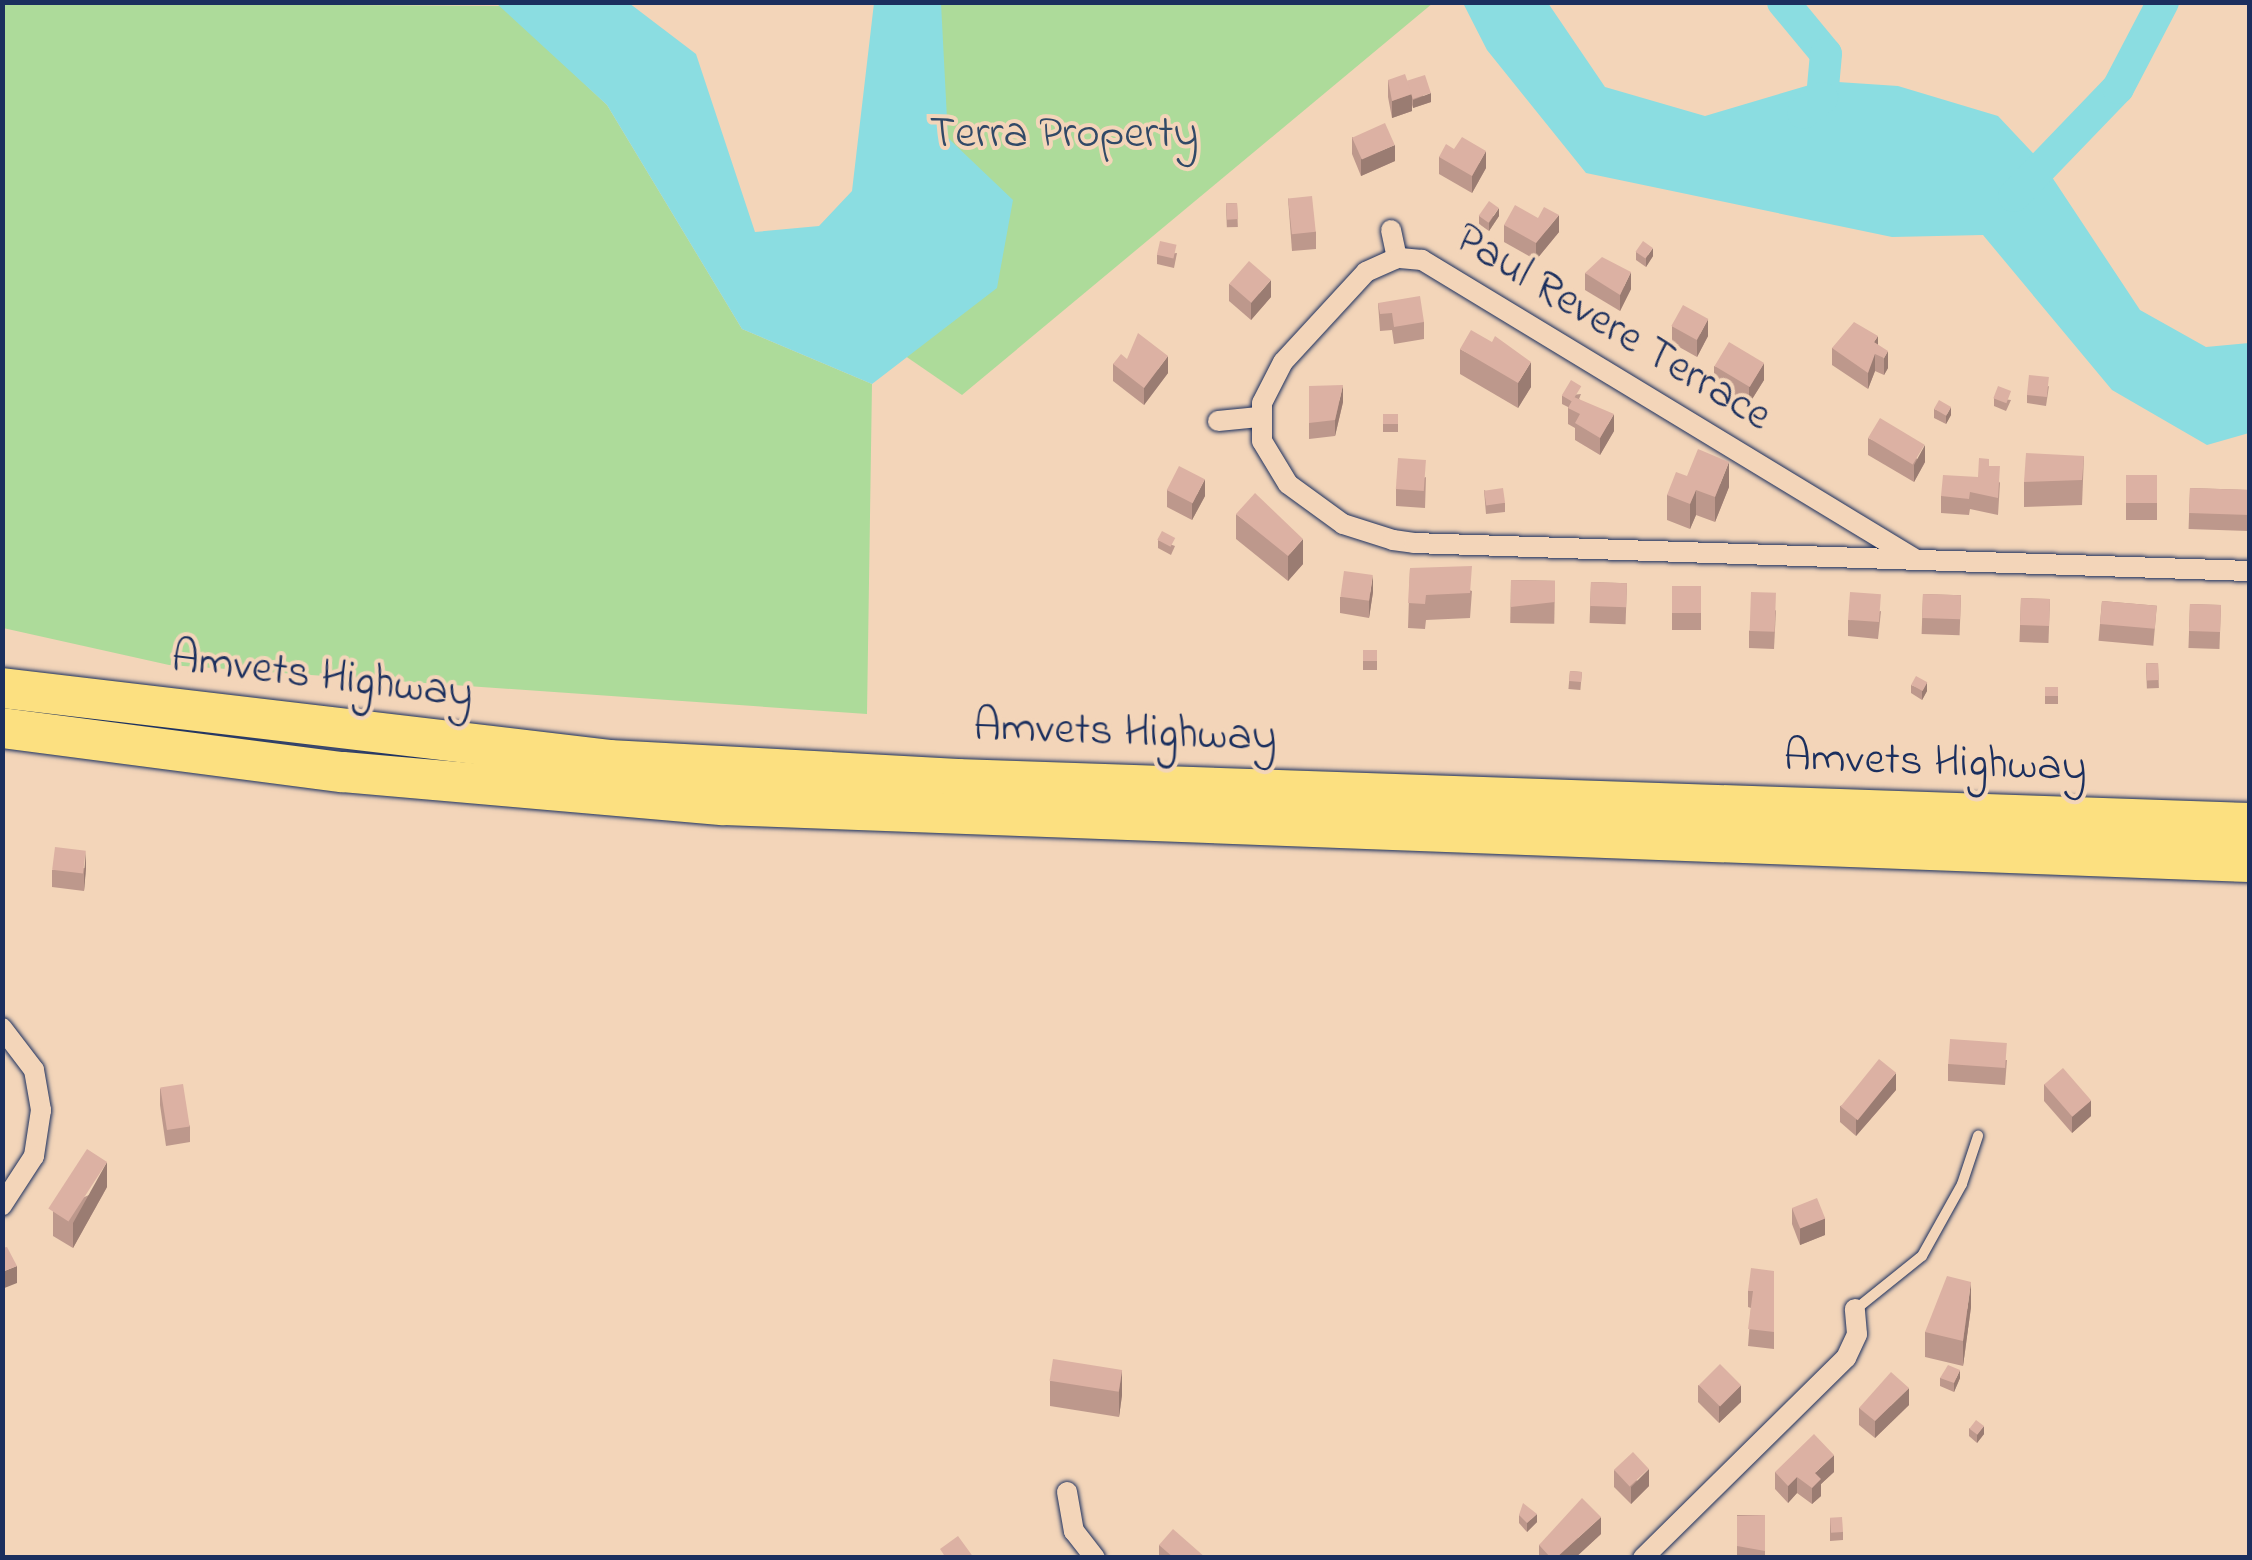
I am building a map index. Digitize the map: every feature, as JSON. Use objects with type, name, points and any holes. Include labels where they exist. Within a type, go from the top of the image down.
[{"type":"highway","name":"Amvets Highway","points":[[2,688],[237,720],[628,761],[957,779],[2250,823]]},
{"type":"highway","name":"Amvets Highway","points":[[2,728],[343,772],[724,805],[2250,862]]},
{"type":"street","points":[[1390,230],[1398,258]]},
{"type":"street","name":"Paul Revere Terrace","points":[[1259,417],[1283,362],[1366,272],[1398,258],[1448,270],[1914,560]]},
{"type":"street","points":[[1218,421],[1259,417],[1266,452],[1302,497],[1343,524],[1393,540],[2250,571]]},
{"type":"street","points":[[2,1028],[34,1070],[42,1110],[34,1156],[2,1205]]},
{"type":"street","points":[[1643,1558],[1846,1358],[1857,1334],[1855,1309]]},
{"type":"street","points":[[1067,1492],[1074,1531],[1095,1558]]},
{"type":"lane","points":[[1855,1309],[1922,1256],[1962,1184],[1978,1136]]},
{"type":"green space","points":[[3,3],[502,6],[607,105],[742,329],[872,384],[867,714],[169,665],[3,628]]},
{"type":"green space","name":"Terra Property","points":[[922,3],[1433,3],[962,395],[866,329]]},
{"type":"water","points":[[496,3],[629,3],[696,54],[755,232],[819,226],[852,191],[874,3],[941,3],[948,138],[1013,200],[997,288],[872,384],[742,329],[607,105]]},
{"type":"water","points":[[1463,3],[1548,3],[1605,87],[1705,116],[1823,81],[1898,86],[1998,116],[2044,165],[2140,310],[2206,347],[2249,343],[2249,433],[2207,445],[2112,390],[1983,235],[1892,237],[1586,173],[1487,50]]},
{"type":"building","points":[[1405,74],[1412,94],[1392,101],[1388,80]]},
{"type":"building","points":[[1425,75],[1431,93],[1413,99],[1407,81]]},
{"type":"building","points":[[1385,123],[1395,145],[1362,160],[1352,138]]},
{"type":"building","points":[[1462,137],[1486,151],[1472,176],[1439,157],[1446,144],[1454,149]]},
{"type":"building","points":[[1312,196],[1316,232],[1292,234],[1288,199]]},
{"type":"building","points":[[1489,201],[1499,208],[1489,223],[1479,216]]},
{"type":"building","points":[[1237,203],[1238,219],[1227,220],[1226,204]]},
{"type":"building","points":[[1515,205],[1538,218],[1544,207],[1559,215],[1536,243],[1504,225]]},
{"type":"building","points":[[1160,241],[1177,245],[1173,258],[1157,255]]},
{"type":"building","points":[[1643,241],[1653,248],[1645,259],[1636,252]]},
{"type":"building","points":[[1602,257],[1631,272],[1620,295],[1585,273]]},
{"type":"building","points":[[1249,261],[1271,280],[1251,303],[1229,284]]},
{"type":"building","points":[[1420,296],[1424,322],[1394,327],[1392,313],[1380,314],[1378,303]]},
{"type":"building","points":[[1683,305],[1708,319],[1697,340],[1671,326]]},
{"type":"building","points":[[1854,322],[1878,336],[1874,342],[1888,351],[1884,358],[1875,354],[1868,373],[1832,348]]},
{"type":"building","points":[[1471,330],[1492,342],[1495,336],[1531,362],[1518,383],[1460,349]]},
{"type":"building","points":[[1138,333],[1168,356],[1144,388],[1113,364],[1121,354],[1127,359]]},
{"type":"building","points":[[1729,342],[1764,363],[1750,387],[1715,366]]},
{"type":"building","points":[[2029,375],[2049,377],[2047,397],[2027,395]]},
{"type":"building","points":[[1571,380],[1581,386],[1572,402],[1562,395]]},
{"type":"building","points":[[1343,385],[1335,420],[1309,423],[1309,386]]},
{"type":"building","points":[[1998,386],[2011,391],[2006,403],[1993,398]]},
{"type":"building","points":[[1574,397],[1614,414],[1600,438],[1575,423],[1580,414],[1568,408]]},
{"type":"building","points":[[1939,400],[1951,407],[1946,416],[1934,409]]},
{"type":"building","points":[[1383,414],[1398,414],[1398,424],[1383,424]]},
{"type":"building","points":[[1880,418],[1925,445],[1913,464],[1868,438]]},
{"type":"building","points":[[1698,449],[1729,462],[1715,497],[1696,490],[1690,504],[1667,495],[1676,472],[1687,476]]},
{"type":"building","points":[[2026,453],[2084,456],[2082,480],[2024,482]]},
{"type":"building","points":[[1398,458],[1426,460],[1424,491],[1396,489]]},
{"type":"building","points":[[1979,458],[1989,459],[1989,466],[2000,466],[1998,498],[1970,492],[1969,499],[1941,496],[1943,475],[1978,477]]},
{"type":"building","points":[[1179,466],[1205,479],[1193,503],[1167,490]]},
{"type":"building","points":[[2126,475],[2157,475],[2157,503],[2126,503]]},
{"type":"building","points":[[1503,488],[1505,503],[1486,505],[1484,491]]},
{"type":"building","points":[[2190,488],[2250,490],[2249,515],[2189,513]]},
{"type":"building","points":[[1255,493],[1303,539],[1288,556],[1236,514]]},
{"type":"building","points":[[1162,531],[1175,538],[1171,547],[1157,540]]},
{"type":"building","points":[[1472,566],[1470,593],[1426,595],[1425,604],[1408,603],[1410,568]]},
{"type":"building","points":[[1344,571],[1373,575],[1369,601],[1340,597]]},
{"type":"building","points":[[1511,580],[1555,581],[1555,602],[1511,607]]},
{"type":"building","points":[[1591,582],[1627,583],[1626,607],[1590,606]]},
{"type":"building","points":[[1672,586],[1701,586],[1701,613],[1672,613]]},
{"type":"building","points":[[1751,592],[1776,593],[1775,632],[1750,631]]},
{"type":"building","points":[[1850,592],[1881,594],[1879,622],[1848,620]]},
{"type":"building","points":[[1923,594],[1961,595],[1960,619],[1922,618]]},
{"type":"building","points":[[2021,598],[2050,599],[2049,626],[2020,625]]},
{"type":"building","points":[[2102,601],[2157,606],[2155,629],[2100,624]]},
{"type":"building","points":[[2190,604],[2221,605],[2220,632],[2189,631]]},
{"type":"building","points":[[1363,650],[1377,650],[1377,661],[1363,661]]},
{"type":"building","points":[[2158,663],[2159,680],[2147,681],[2146,664]]},
{"type":"building","points":[[1570,671],[1582,672],[1581,682],[1569,681]]},
{"type":"building","points":[[1916,676],[1927,682],[1923,691],[1911,685]]},
{"type":"building","points":[[2045,687],[2058,687],[2058,696],[2045,696]]},
{"type":"building","points":[[55,847],[86,851],[83,874],[52,870]]},
{"type":"building","points":[[1950,1039],[2007,1043],[2005,1068],[1948,1064]]},
{"type":"building","points":[[1879,1059],[1896,1073],[1858,1120],[1841,1106]]},
{"type":"building","points":[[2063,1068],[2091,1100],[2072,1117],[2044,1084]]},
{"type":"building","points":[[183,1084],[190,1126],[167,1130],[160,1088]]},
{"type":"building","points":[[87,1149],[107,1162],[68,1222],[48,1209]]},
{"type":"building","points":[[1817,1198],[1825,1218],[1800,1229],[1792,1208]]},
{"type":"building","points":[[7,1247],[17,1266],[2,1272],[2,1248]]},
{"type":"building","points":[[1751,1268],[1774,1271],[1774,1332],[1748,1329],[1753,1291],[1748,1291]]},
{"type":"building","points":[[1947,1276],[1971,1282],[1963,1341],[1925,1332]]},
{"type":"building","points":[[1053,1359],[1122,1370],[1119,1392],[1050,1381]]},
{"type":"building","points":[[1720,1364],[1741,1385],[1720,1406],[1699,1385]]},
{"type":"building","points":[[1948,1365],[1960,1370],[1954,1383],[1940,1378]]},
{"type":"building","points":[[1891,1372],[1909,1388],[1875,1421],[1859,1408]]},
{"type":"building","points":[[1976,1420],[1984,1426],[1977,1435],[1969,1429]]},
{"type":"building","points":[[1814,1434],[1834,1455],[1815,1473],[1821,1479],[1812,1488],[1797,1477],[1788,1486],[1775,1472]]},
{"type":"building","points":[[1633,1452],[1649,1469],[1630,1487],[1614,1470]]},
{"type":"building","points":[[1582,1498],[1601,1517],[1556,1558],[1551,1558],[1539,1545]]},
{"type":"building","points":[[1523,1503],[1537,1514],[1527,1523],[1519,1515]]},
{"type":"building","points":[[1765,1515],[1765,1551],[1737,1546],[1737,1516]]},
{"type":"building","points":[[1842,1517],[1843,1532],[1831,1533],[1830,1518]]},
{"type":"building","points":[[1173,1529],[1206,1558],[1174,1558],[1159,1545]]},
{"type":"building","points":[[958,1536],[974,1558],[946,1558],[940,1549]]},
{"type":"waterway","points":[[1783,2],[1826,54],[1822,98],[1803,113]]},
{"type":"waterway","points":[[2014,196],[2118,88],[2163,2]]}]
